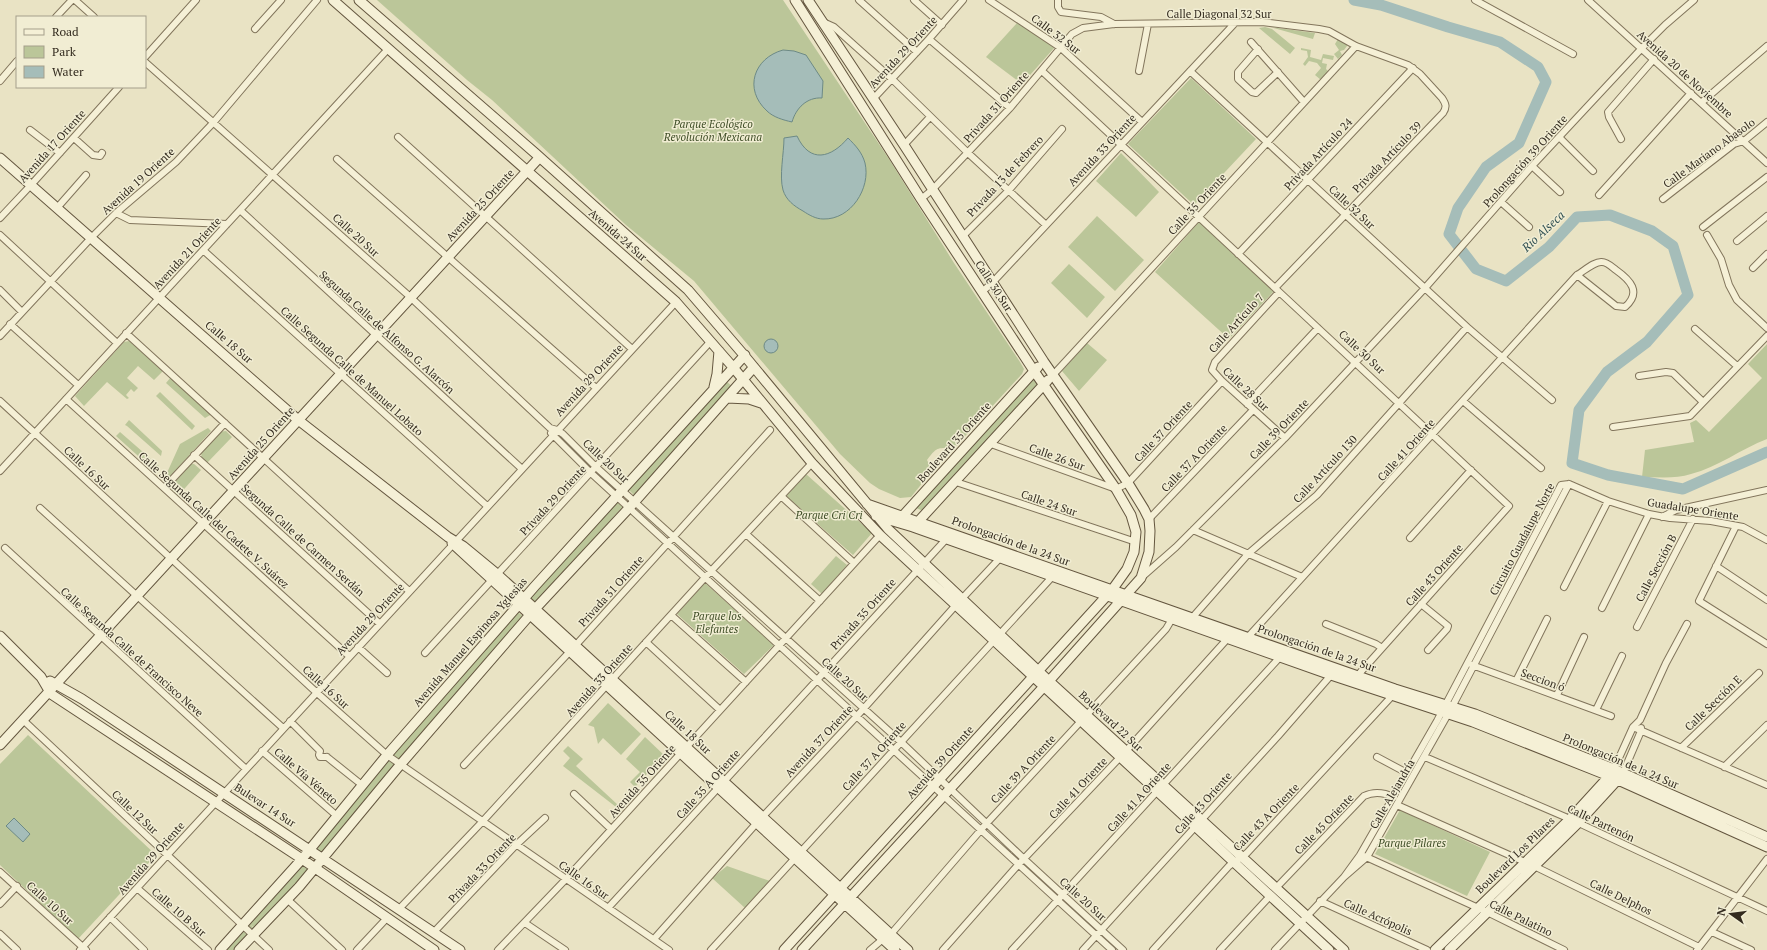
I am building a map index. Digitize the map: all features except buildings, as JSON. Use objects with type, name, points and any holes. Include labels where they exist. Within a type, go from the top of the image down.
[{"type":"main road","name":"Avenida 24 Sur","points":[[333,0],[676,302],[711,341],[812,463],[861,514]]},
{"type":"main road","name":"Avenida 24 Sur","points":[[359,0],[693,296],[868,504]]},
{"type":"main road","name":"Calle 30 Sur","points":[[795,0],[921,199],[983,291],[1034,371],[1116,489],[1135,524],[1136,542],[1127,569],[1110,593]]},
{"type":"main road","name":"Calle 30 Sur","points":[[810,1],[1044,362],[1128,483],[1149,519]]},
{"type":"main road","name":"Calle 18 Sur","points":[[0,158],[299,420],[452,540],[494,577],[848,901],[886,937],[895,950]]},
{"type":"main road","name":"Avenida 25 Oriente","points":[[0,745],[539,158]]},
{"type":"main road","points":[[714,387],[719,351]]},
{"type":"main road","name":"Avenida Manuel Espinosa Yglesias","points":[[220,950],[302,859],[387,755],[521,602],[714,387],[745,356]]},
{"type":"main road","name":"Boulevard 35 Oriente","points":[[880,535],[900,519],[1034,371],[1044,362]]},
{"type":"main road","points":[[239,950],[288,899],[400,765],[533,612],[754,367]]},
{"type":"main road","points":[[916,524],[1053,375]]},
{"type":"main road","points":[[727,398],[749,399],[762,403]]},
{"type":"main road","name":"Prolongación de la 24 Sur","points":[[851,504],[868,504],[900,519],[1110,593],[1172,620],[1230,635],[1248,637],[1392,696],[1447,709]]},
{"type":"main road","name":"Boulevard 22 Sur","points":[[868,504],[876,516],[920,566]]},
{"type":"main road","name":"Prolongación de la 24 Sur","points":[[861,514],[900,519]]},
{"type":"main road","name":"Boulevard 22 Sur","points":[[861,514],[880,535],[920,566],[959,601],[1123,755],[1160,788],[1201,819],[1273,892],[1303,919],[1344,950]]},
{"type":"main road","points":[[802,950],[944,796],[1141,578],[1149,552],[1149,519]]},
{"type":"main road","name":"Prolongación de la 24 Sur","points":[[949,536],[1000,558],[1052,577],[1110,593]]},
{"type":"main road","name":"Avenida 39 Oriente","points":[[784,950],[1110,593]]},
{"type":"main road","name":"Prolongación de la 24 Sur","points":[[1123,598],[1192,618],[1280,657],[1334,672],[1358,675],[1447,709],[1473,722],[1612,773],[1767,837]]},
{"type":"main road","points":[[0,636],[41,678],[52,687],[215,802],[315,867],[377,912],[434,950]]},
{"type":"main road","name":"Bulevar 14 Sur","points":[[52,687],[82,699],[323,857],[460,950]]},
{"type":"main road","name":"Boulevard Los Pilares","points":[[1449,950],[1534,866],[1574,821],[1612,773]]},
{"type":"main road","name":"Prolongación de la 24 Sur","points":[[1621,777],[1767,847]]},
{"type":"main road","name":"Boulevard Los Pilares","points":[[1435,950],[1525,862],[1574,821],[1621,777]]},
{"type":"main road","name":"Boulevard 22 Sur","points":[[1160,788],[1194,826],[1239,859]]},
{"type":"main road","points":[[377,912],[385,900]]},
{"type":"main road","name":"Boulevard 22 Sur","points":[[1303,919],[1329,950]]},
{"type":"main road","name":"Calle 18 Sur","points":[[886,937],[908,950]]},
{"type":"street","points":[[57,16],[72,0]]},
{"type":"street","points":[[75,0],[93,16]]},
{"type":"street","points":[[146,56],[196,0]]},
{"type":"street","points":[[255,29],[281,0]]},
{"type":"street","name":"Avenida 19 Oriente","points":[[0,336],[49,282],[116,213],[170,168],[213,122],[317,0]]},
{"type":"street","points":[[859,0],[917,52]]},
{"type":"street","points":[[914,0],[942,25]]},
{"type":"street","name":"Avenida 29 Oriente","points":[[874,98],[942,25],[963,0]]},
{"type":"street","name":"Calle 32 Sur","points":[[990,0],[1061,48],[1142,122]]},
{"type":"street","points":[[1058,0],[1058,7],[1061,12],[1101,17],[1114,24]]},
{"type":"street","points":[[1475,0],[1572,54]]},
{"type":"street","name":"Avenida 20 de Noviembre","points":[[1588,0],[1702,102],[1767,163]]},
{"type":"street","name":"Prolongación 39 Oriente","points":[[1425,288],[1532,166],[1642,48],[1665,24],[1694,0]]},
{"type":"street","name":"Calle 30 Sur","points":[[822,21],[834,27],[892,79],[1046,226]]},
{"type":"street","name":"Calle Diagonal 32 Sur","points":[[1083,28],[1114,24],[1262,22],[1319,29],[1336,34],[1356,46],[1413,68],[1442,98],[1446,103],[1446,108]]},
{"type":"street","name":"Avenida 33 Oriente","points":[[983,291],[1046,226],[1235,23]]},
{"type":"street","points":[[1139,71],[1148,24]]},
{"type":"street","name":"Privada 31 Oriente","points":[[921,199],[932,190],[1010,108],[1072,34],[1083,28]]},
{"type":"street","points":[[929,39],[1010,108]]},
{"type":"street","points":[[1251,42],[1303,102]]},
{"type":"street","name":"Calle 35 Oriente","points":[[1053,375],[1356,46]]},
{"type":"street","points":[[1702,102],[1767,46]]},
{"type":"street","name":"Avenida 21 Oriente","points":[[0,471],[388,49]]},
{"type":"street","points":[[1258,49],[1238,72],[1238,79],[1252,92],[1256,93],[1278,72]]},
{"type":"street","points":[[1621,139],[1609,117],[1608,112],[1654,60]]},
{"type":"street","points":[[0,80],[16,62]]},
{"type":"street","name":"Calle 20 Sur","points":[[146,63],[411,298],[550,428],[558,430],[596,467],[619,493]]},
{"type":"street","name":"Privada Artículo 24","points":[[1238,254],[1413,68]]},
{"type":"street","name":"Calle 30 Sur","points":[[1042,71],[1399,402],[1508,506]]},
{"type":"street","name":"Calle 32 Sur","points":[[1190,71],[1467,327],[1552,400]]},
{"type":"street","name":"Avenida 17 Oriente","points":[[0,218],[60,154],[118,88]]},
{"type":"street","points":[[1598,195],[1691,92]]},
{"type":"street","name":"Privada Artículo 39","points":[[1277,290],[1345,214],[1443,113],[1446,108]]},
{"type":"street","points":[[904,145],[930,116]]},
{"type":"street","name":"Calle Mariano Abasolo","points":[[1663,199],[1734,144],[1744,141],[1767,122]]},
{"type":"street","name":"Privada 13 de Febrero","points":[[962,237],[1009,190],[1062,129]]},
{"type":"street","points":[[30,130],[60,154]]},
{"type":"street","points":[[398,137],[632,349]]},
{"type":"street","points":[[1559,137],[1593,171]]},
{"type":"street","points":[[74,138],[93,155],[100,156],[102,153]]},
{"type":"street","points":[[337,160],[596,388]]},
{"type":"street","points":[[1532,166],[1560,192]]},
{"type":"street","points":[[57,208],[86,175]]},
{"type":"street","points":[[1703,227],[1767,178]]},
{"type":"street","points":[[1502,202],[1528,227]]},
{"type":"street","name":"Segunda Calle de Alfonso G. Alarcón","points":[[240,210],[522,469]]},
{"type":"street","points":[[116,213],[130,220],[227,224]]},
{"type":"street","points":[[1737,241],[1767,216]]},
{"type":"street","points":[[0,235],[49,282],[117,343]]},
{"type":"street","points":[[1707,235],[1721,259],[1729,285],[1737,300],[1767,328]]},
{"type":"street","name":"Calle Segunda Calle de Manuel Lobato","points":[[203,250],[487,506]]},
{"type":"street","points":[[1753,268],[1767,254]]},
{"type":"street","name":"Calle 41 Oriente","points":[[1248,637],[1577,275],[1597,263],[1608,263],[1627,279],[1632,286],[1632,299],[1625,307],[1620,307],[1607,299],[1577,275]]},
{"type":"street","name":"Calle 39 Oriente","points":[[1141,578],[1193,530],[1285,438],[1425,288]]},
{"type":"street","points":[[0,290],[22,312]]},
{"type":"street","name":"Calle Artículo 7","points":[[1212,370],[1214,362],[1277,290]]},
{"type":"street","name":"Avenida 29 Oriente","points":[[83,949],[224,792],[409,591],[452,540],[522,469],[676,302]]},
{"type":"street","points":[[10,324],[78,385]]},
{"type":"street","name":"Calle Artículo 130","points":[[1192,618],[1249,553],[1317,495],[1467,327]]},
{"type":"street","points":[[1247,404],[1318,328]]},
{"type":"street","points":[[1695,329],[1737,366]]},
{"type":"street","points":[[126,333],[409,591]]},
{"type":"street","points":[[1613,427],[1684,418],[1694,412],[1767,336]]},
{"type":"street","name":"Privada 29 Oriente","points":[[425,653],[711,341]]},
{"type":"street","name":"Calle 28 Sur","points":[[1212,370],[1222,382],[1285,438]]},
{"type":"street","points":[[1639,376],[1666,372],[1673,373],[1704,402]]},
{"type":"street","name":"Calle 37 Oriente","points":[[1116,489],[1128,483],[1222,382]]},
{"type":"street","name":"Calle Segunda Calle del Cadete V. Suárez","points":[[66,399],[349,656]]},
{"type":"street","name":"Calle 16 Sur","points":[[0,401],[316,692],[387,755],[669,950]]},
{"type":"street","points":[[1463,401],[1541,468]]},
{"type":"street","name":"Calle 37 A Oriente","points":[[1149,519],[1253,410]]},
{"type":"street","points":[[164,488],[225,423]]},
{"type":"street","points":[[550,428],[552,436]]},
{"type":"street","name":"Privada 31 Oriente","points":[[464,765],[770,430]]},
{"type":"street","name":"Calle 20 Sur","points":[[552,436],[591,473],[619,493],[673,537],[901,742],[951,788],[1024,860],[1123,950]]},
{"type":"street","name":"Calle 26 Sur","points":[[990,444],[1116,489]]},
{"type":"street","name":"Segunda Calle de Carmen Serdán","points":[[194,455],[380,623]]},
{"type":"street","name":"Avenida 33 Oriente","points":[[399,909],[482,822],[711,571],[812,463]]},
{"type":"street","points":[[1410,538],[1471,470]]},
{"type":"street","name":"Calle 24 Sur","points":[[956,482],[1136,542]]},
{"type":"street","name":"Guadalupe Oriente","points":[[1570,484],[1608,501],[1649,514],[1736,526],[1750,530],[1767,540]]},
{"type":"street","name":"Circuito Guadalupe Norte","points":[[1447,709],[1468,663],[1558,488],[1561,485],[1570,484]]},
{"type":"street","name":"Circuito Guadalupe Norte","points":[[1447,709],[1475,666],[1570,484]]},
{"type":"street","points":[[1662,517],[1676,510],[1767,490]]},
{"type":"street","points":[[781,496],[854,563]]},
{"type":"street","points":[[1564,587],[1608,501]]},
{"type":"street","name":"Calle 20 Sur","points":[[632,504],[668,543],[1112,950]]},
{"type":"street","name":"Calle 43 Oriente","points":[[1358,675],[1508,506]]},
{"type":"street","points":[[40,508],[136,597],[283,728]]},
{"type":"street","points":[[1602,608],[1649,514]]},
{"type":"street","name":"Calle Sección B","points":[[1637,627],[1693,519]]},
{"type":"street","points":[[1736,526],[1699,601],[1767,644]]},
{"type":"street","points":[[1193,530],[1302,577]]},
{"type":"street","points":[[746,534],[820,601]]},
{"type":"street","name":"Avenida 35 Oriente","points":[[498,950],[566,879],[880,535]]},
{"type":"street","points":[[920,566],[949,536]]},
{"type":"street","name":"Calle Segunda Calle de Francisco Neve","points":[[5,548],[100,637],[246,769]]},
{"type":"street","name":"Avenida 37 Oriente","points":[[654,939],[760,820],[857,716],[959,601],[1000,558]]},
{"type":"street","name":"Privada 35 Oriente","points":[[824,673],[920,566]]},
{"type":"street","points":[[1716,566],[1767,600]]},
{"type":"street","points":[[1515,573],[1521,576]]},
{"type":"street","name":"Calle 37 A Oriente","points":[[711,950],[1052,577]]},
{"type":"street","points":[[1421,604],[1448,626],[1428,650]]},
{"type":"street","points":[[671,615],[746,682]]},
{"type":"street","points":[[1516,681],[1547,619]]},
{"type":"street","name":"Calle 39 A Oriente","points":[[870,950],[886,937],[986,824],[1166,629],[1172,620]]},
{"type":"street","points":[[1326,624],[1376,644],[1382,648]]},
{"type":"street","points":[[1612,773],[1633,727],[1640,720],[1666,663],[1687,624]]},
{"type":"street","name":"Calle 41 Oriente","points":[[943,950],[1018,865],[1123,755],[1230,635]]},
{"type":"street","points":[[1557,695],[1584,637]]},
{"type":"street","points":[[646,642],[720,710]]},
{"type":"street","points":[[358,647],[387,673]]},
{"type":"street","points":[[1596,710],[1622,656]]},
{"type":"street","name":"Calle 41 A Oriente","points":[[1012,950],[1280,657]]},
{"type":"street","name":"Seccion ó","points":[[1468,663],[1611,716]]},
{"type":"street","name":"Calle 43 Oriente","points":[[1083,950],[1334,672]]},
{"type":"street","name":"Calle 35 A Oriente","points":[[608,908],[824,673]]},
{"type":"street","name":"Calle Sección E","points":[[1681,748],[1759,673]]},
{"type":"street","name":"Calle 43 A Oriente","points":[[1153,950],[1229,866],[1239,859],[1392,696]]},
{"type":"street","name":"Calle Alejandría","points":[[1275,950],[1320,901],[1367,857],[1425,757],[1447,709]]},
{"type":"street","name":"Calle Alejandría","points":[[1344,877],[1360,854],[1407,773],[1447,709]]},
{"type":"street","name":"Calle 12 Sur","points":[[24,720],[167,856],[270,950]]},
{"type":"street","points":[[1621,777],[1641,731],[1640,720]]},
{"type":"street","points":[[290,721],[320,751],[324,749],[327,751],[327,757],[362,785]]},
{"type":"street","points":[[1724,767],[1767,725]]},
{"type":"street","points":[[1633,727],[1767,785]]},
{"type":"street","name":"Calle Vía Véneto","points":[[262,751],[337,816]]},
{"type":"street","points":[[1377,757],[1407,773]]},
{"type":"street","name":"Calle Partenón","points":[[1425,757],[1574,821],[1767,911]]},
{"type":"street","name":"Calle 45 Oriente","points":[[1220,950],[1364,796],[1377,792],[1394,796]]},
{"type":"street","points":[[574,794],[611,830]]},
{"type":"street","points":[[1397,805],[1525,862]]},
{"type":"street","name":"Privada 33 Oriente","points":[[434,932],[516,845],[545,818]]},
{"type":"street","name":"Calle Palatino","points":[[1360,854],[1487,912],[1564,950]]},
{"type":"street","points":[[1698,948],[1712,932],[1767,859]]},
{"type":"street","name":"Calle Delphos","points":[[1534,866],[1698,948]]},
{"type":"street","name":"Calle 10 Sur","points":[[0,872],[17,886],[83,949]]},
{"type":"street","points":[[0,904],[17,886]]},
{"type":"street","name":"Calle 10 B Sur","points":[[137,888],[208,950]]},
{"type":"street","points":[[288,899],[342,950]]},
{"type":"street","name":"Calle Acrópolis","points":[[1320,901],[1427,950]]},
{"type":"street","points":[[110,918],[144,950]]},
{"type":"street","points":[[357,950],[387,918]]},
{"type":"street","points":[[524,923],[565,950]]},
{"type":"street","points":[[1712,932],[1751,950]]},
{"type":"street","points":[[0,934],[17,950]]},
{"type":"green space","name":"Parque Ecológico Revolución Mexicana","points":[[377,0],[783,0],[889,159],[954,263],[1020,362],[1024,369],[1022,374],[955,447],[939,449],[934,452],[927,460],[931,468],[928,476],[911,497],[900,498],[879,489],[870,483],[840,454],[694,281],[626,225],[492,100],[467,80]]},
{"type":"green space","points":[[1017,23],[1055,47],[1022,84],[986,57]]},
{"type":"green space","points":[[1265,27],[1272,29],[1295,48],[1290,54],[1259,28]]},
{"type":"green space","points":[[1270,27],[1315,33],[1313,39]]},
{"type":"green space","points":[[1338,39],[1347,43],[1347,46],[1344,50],[1340,51],[1342,55],[1338,59],[1334,54],[1339,50],[1335,44]]},
{"type":"green space","points":[[1301,48],[1311,50],[1310,57],[1321,60],[1323,54],[1334,56],[1333,60],[1323,58],[1322,63],[1327,64],[1326,69],[1329,72],[1321,80],[1315,75],[1321,68],[1317,63],[1309,61],[1305,66],[1303,64],[1308,57],[1307,51],[1301,50]]},
{"type":"green space","points":[[1191,78],[1256,139],[1194,205],[1128,144]]},
{"type":"green space","points":[[1121,153],[1159,192],[1136,217],[1096,181]]},
{"type":"green space","points":[[1097,216],[1144,260],[1115,291],[1068,247]]},
{"type":"green space","points":[[1199,222],[1274,291],[1229,339],[1155,272]]},
{"type":"green space","points":[[1069,264],[1105,297],[1087,318],[1051,283]]},
{"type":"green space","points":[[129,341],[137,346],[163,371],[154,380],[138,366],[127,378],[138,388],[134,392],[131,389],[126,395],[129,398],[127,399],[107,382],[84,406],[75,396],[124,342]]},
{"type":"green space","points":[[1087,343],[1107,360],[1079,391],[1062,371]]},
{"type":"green space","points":[[1767,344],[1767,439],[1711,467],[1685,476],[1642,477],[1645,450],[1694,442],[1690,423],[1696,420],[1709,432],[1762,378],[1748,364]]},
{"type":"green space","points":[[171,377],[212,414],[205,418],[166,383]]},
{"type":"green space","points":[[1035,377],[1040,382],[923,511],[914,507]]},
{"type":"green space","points":[[726,381],[734,388],[635,496],[628,489]]},
{"type":"green space","points":[[160,392],[195,426],[192,430],[156,396]]},
{"type":"green space","points":[[129,420],[162,451],[161,456],[125,425]]},
{"type":"green space","points":[[208,428],[211,431],[168,479],[166,475],[180,444]]},
{"type":"green space","points":[[226,431],[232,437],[207,463],[202,458],[201,453],[218,432]]},
{"type":"green space","points":[[120,432],[159,466],[157,473],[116,436]]},
{"type":"green space","points":[[189,464],[194,464],[201,470],[178,496],[169,487]]},
{"type":"green space","name":"Parque Cri Cri","points":[[806,474],[872,533],[853,555],[786,496]]},
{"type":"green space","points":[[618,499],[624,505],[534,607],[526,599]]},
{"type":"green space","points":[[836,556],[847,565],[822,594],[811,584]]},
{"type":"green space","name":"Parque los Elefantes","points":[[705,583],[774,645],[744,674],[677,614]]},
{"type":"green space","points":[[515,610],[524,617],[326,857],[313,849]]},
{"type":"green space","points":[[608,703],[641,734],[621,755],[603,738],[598,744],[594,727],[588,725]]},
{"type":"green space","points":[[28,735],[156,855],[78,939],[0,865],[0,764]]},
{"type":"green space","points":[[645,737],[664,755],[635,787],[630,782],[640,772],[626,759]]},
{"type":"green space","points":[[568,746],[583,759],[576,766],[618,805],[616,807],[563,766],[570,758],[563,751]]},
{"type":"green space","name":"Parque Pilares","points":[[1400,810],[1490,852],[1467,896],[1375,854]]},
{"type":"green space","points":[[301,864],[309,871],[256,929],[251,925],[255,930],[236,950],[222,950]]},
{"type":"green space","points":[[727,866],[770,881],[745,908],[712,878]]},
{"type":"water","points":[[783,50],[794,51],[806,55],[823,81],[822,98],[812,99],[803,104],[796,112],[792,122],[772,115],[760,102],[755,93],[755,75],[759,67],[773,54]]},
{"type":"water","points":[[797,136],[802,145],[814,154],[828,154],[835,150],[848,138],[860,152],[865,163],[865,182],[857,201],[842,214],[833,218],[815,218],[796,207],[786,197],[781,178],[784,138]]},
{"type":"water","points":[[771,339],[776,341],[778,346],[776,351],[771,353],[766,351],[764,346],[766,341]]},
{"type":"water","points":[[14,818],[30,834],[23,842],[6,826]]},
{"type":"waterway","name":"Rio Alseca","points":[[1354,0],[1381,5],[1500,42],[1538,67],[1546,82],[1519,143],[1486,167],[1458,208],[1449,234],[1476,269],[1506,281],[1549,247],[1577,217],[1610,215],[1652,231],[1673,246],[1688,295],[1647,342],[1607,372],[1579,410],[1572,463],[1608,475],[1683,489],[1767,452]]}]
